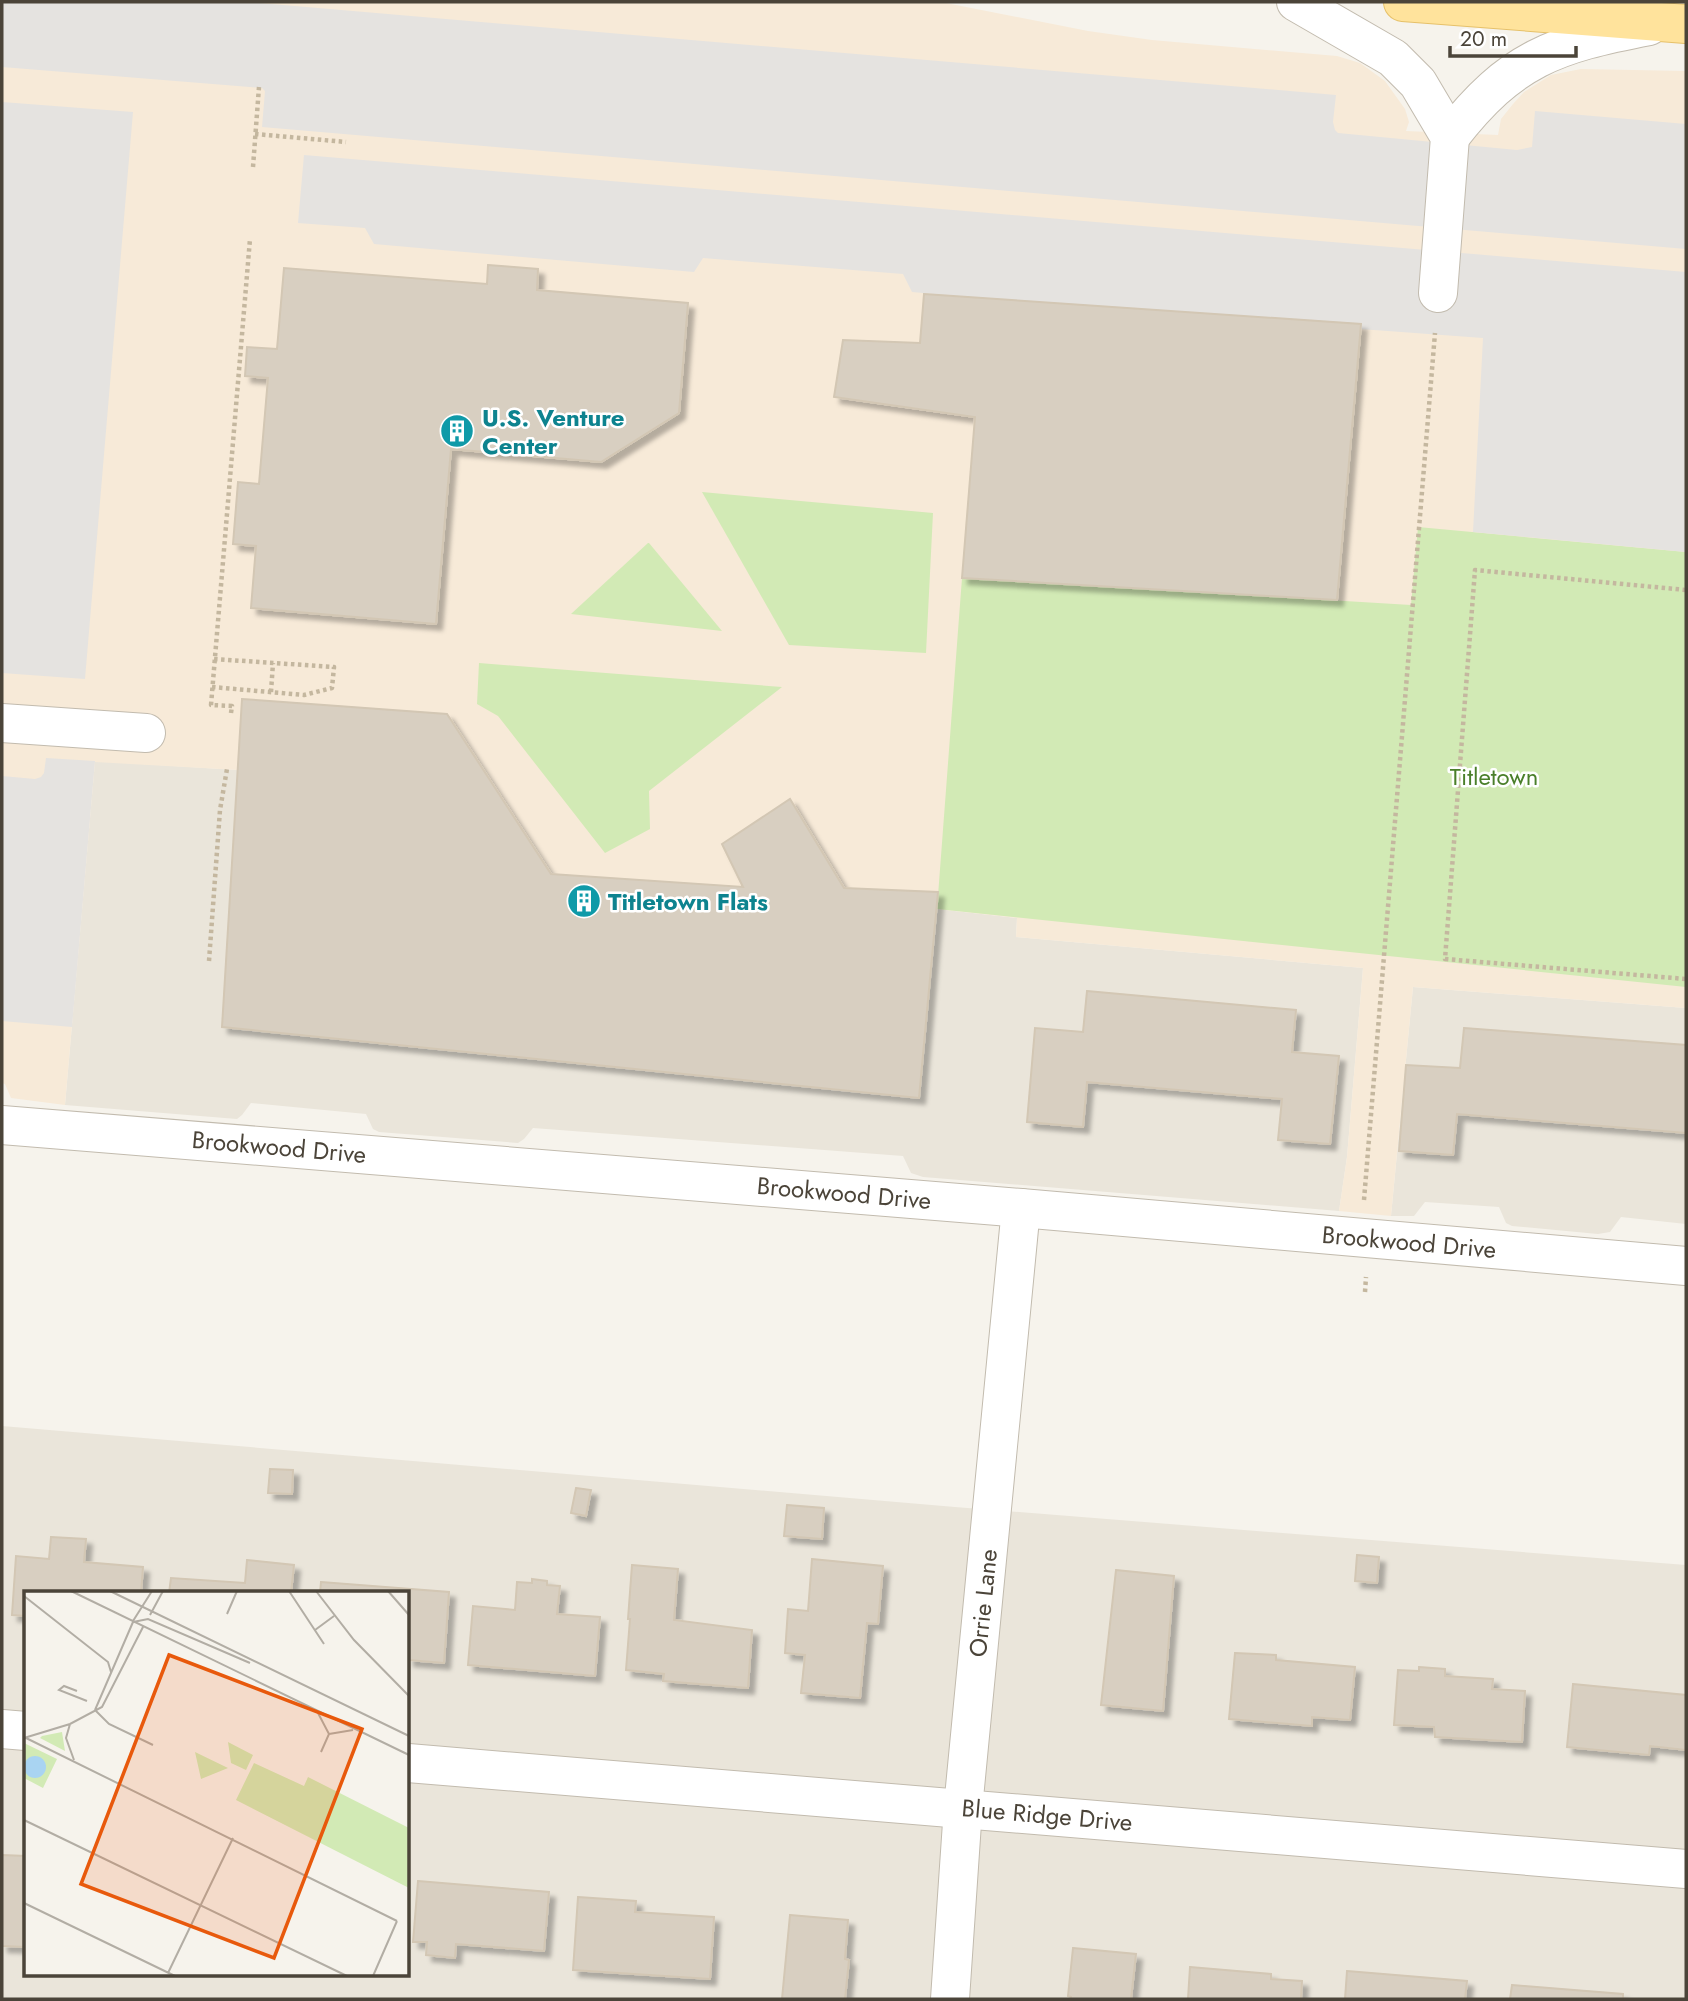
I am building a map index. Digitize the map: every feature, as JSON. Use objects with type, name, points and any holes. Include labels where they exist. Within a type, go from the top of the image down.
[{"type":"main road","points":[[1403,2],[1678,23]]},
{"type":"street","points":[[1296,2],[1393,58],[1418,83],[1450,137]]},
{"type":"street","points":[[1438,293],[1450,137],[1470,112],[1494,88],[1520,67],[1535,59],[1584,40],[1678,23]]},
{"type":"street","points":[[2,723],[146,733]]},
{"type":"street","name":"Brookwood Drive","points":[[2,1125],[1021,1208],[1686,1266]]},
{"type":"street","name":"Orrie Lane","points":[[950,1999],[963,1808],[1021,1208]]},
{"type":"street","points":[[2,1729],[24,1731]]},
{"type":"street","name":"Blue Ridge Drive","points":[[410,1763],[1686,1870]]},
{"type":"path","points":[[253,167],[259,87]]},
{"type":"path","points":[[256,134],[346,142]]},
{"type":"path","points":[[231,713],[232,706],[211,705],[250,239]]},
{"type":"path","points":[[1363,1213],[1438,293]]},
{"type":"path","points":[[1686,590],[1475,570],[1445,959],[1686,979]]},
{"type":"path","points":[[212,687],[304,695],[332,688],[334,667],[214,659]]},
{"type":"path","points":[[271,692],[274,663]]},
{"type":"path","points":[[209,961],[220,810],[227,769]]},
{"type":"path","points":[[1365,1292],[1367,1276]]},
{"type":"shaded area","points":[[2,2],[941,2],[1088,31],[1152,40],[1337,56],[1360,63],[1385,81],[1405,109],[1409,122],[1406,131],[1498,135],[1501,119],[1513,104],[1524,92],[1551,75],[1581,69],[1686,71],[1686,1008],[1413,987],[1391,1216],[1339,1211],[1347,1157],[1363,968],[1016,937],[1017,918],[937,909],[938,892],[743,887],[551,874],[447,714],[243,699],[238,770],[95,762],[65,1105],[11,1098],[2,1083]]},
{"type":"shaded area","points":[[2,2],[247,2],[1336,95],[1333,122],[1338,133],[1517,150],[1532,147],[1535,111],[1686,124],[1686,249],[262,127],[265,91],[262,88],[2,67]]},
{"type":"shaded area","points":[[2,102],[133,112],[85,679],[2,673]]},
{"type":"shaded area","points":[[304,155],[1686,272],[1686,552],[1473,532],[1483,338],[1242,322],[912,292],[903,274],[703,258],[694,272],[374,244],[365,228],[298,223]]},
{"type":"shaded area","points":[[242,699],[447,714],[551,874],[938,892],[937,909],[1017,918],[1016,937],[1363,968],[1347,1157],[1339,1211],[923,1177],[911,1173],[903,1156],[533,1128],[518,1143],[379,1132],[373,1129],[366,1114],[251,1103],[237,1119],[65,1105],[95,761],[237,770]]},
{"type":"shaded area","points":[[46,758],[95,761],[72,1027],[2,1021],[2,776],[35,779],[41,777]]},
{"type":"shaded area","points":[[1413,987],[1686,1008],[1686,1224],[1621,1217],[1610,1232],[1598,1234],[1512,1226],[1506,1223],[1499,1207],[1425,1202],[1414,1216],[1391,1216]]},
{"type":"shaded area","points":[[2,1426],[955,1507],[1686,1565],[1686,1999],[2,1999]]},
{"type":"green space","points":[[702,492],[933,513],[926,653],[789,645]]},
{"type":"green space","name":"Titletown","points":[[1418,527],[1686,552],[1686,987],[937,909],[962,578],[1411,605]]},
{"type":"green space","points":[[649,543],[722,631],[571,614]]},
{"type":"green space","points":[[479,663],[782,687],[649,791],[650,829],[605,853],[498,716],[477,704]]},
{"type":"building","name":"U.S. Venture Center","points":[[488,265],[538,269],[537,290],[688,303],[679,413],[601,462],[451,449],[436,624],[251,608],[256,546],[233,544],[238,482],[259,484],[268,378],[245,376],[247,347],[277,349],[284,268],[487,284]]},
{"type":"building","points":[[924,294],[1361,324],[1337,600],[962,578],[975,417],[834,397],[843,340],[920,343]]},
{"type":"building","name":"Titletown Flats","points":[[242,699],[447,714],[551,874],[743,887],[722,844],[790,799],[844,888],[938,892],[919,1098],[222,1027]]},
{"type":"building","points":[[1087,991],[1296,1010],[1292,1052],[1339,1056],[1330,1144],[1278,1140],[1282,1099],[1087,1082],[1083,1127],[1027,1122],[1035,1028],[1083,1032]]},
{"type":"building","points":[[1464,1028],[1686,1045],[1686,1133],[1457,1114],[1453,1155],[1399,1151],[1406,1065],[1460,1068]]},
{"type":"building","points":[[270,1469],[293,1470],[292,1494],[268,1493]]},
{"type":"building","points":[[576,1488],[591,1490],[586,1516],[571,1513]]},
{"type":"building","points":[[787,1505],[824,1508],[822,1539],[784,1536]]},
{"type":"building","points":[[51,1537],[86,1539],[84,1562],[143,1567],[141,1591],[24,1591],[24,1616],[12,1615],[16,1556],[49,1559]]},
{"type":"building","points":[[1357,1555],[1379,1557],[1377,1583],[1355,1581]]},
{"type":"building","points":[[812,1559],[883,1566],[878,1624],[867,1623],[860,1698],[801,1693],[805,1655],[785,1653],[788,1609],[808,1611]]},
{"type":"building","points":[[247,1560],[294,1565],[291,1591],[169,1591],[171,1578],[245,1583]]},
{"type":"building","points":[[632,1565],[678,1569],[674,1620],[752,1630],[748,1688],[663,1681],[664,1674],[626,1670]]},
{"type":"building","points":[[1116,1570],[1174,1576],[1163,1711],[1101,1705]]},
{"type":"building","points":[[532,1579],[547,1581],[547,1585],[560,1586],[557,1614],[600,1617],[595,1676],[468,1665],[473,1606],[515,1610],[517,1582],[532,1583]]},
{"type":"building","points":[[321,1582],[449,1592],[444,1663],[410,1660],[410,1591],[320,1591]]},
{"type":"building","points":[[1235,1653],[1276,1655],[1276,1660],[1355,1667],[1350,1720],[1312,1717],[1312,1726],[1229,1719]]},
{"type":"building","points":[[1419,1667],[1445,1669],[1445,1676],[1493,1679],[1492,1689],[1525,1691],[1522,1742],[1435,1737],[1434,1727],[1394,1725],[1398,1670],[1419,1671]]},
{"type":"building","points":[[1573,1684],[1686,1695],[1686,1750],[1650,1746],[1649,1755],[1567,1747]]},
{"type":"building","points":[[2,1855],[24,1856],[24,1947],[2,1946]]},
{"type":"building","points":[[418,1881],[549,1892],[544,1951],[456,1944],[455,1958],[426,1955],[427,1942],[413,1942]]},
{"type":"building","points":[[578,1897],[636,1901],[635,1912],[714,1917],[710,1979],[573,1970]]},
{"type":"building","points":[[790,1915],[848,1920],[845,1959],[849,1960],[845,1999],[782,1999]]},
{"type":"building","points":[[1073,1948],[1136,1954],[1131,1999],[1071,1999],[1068,1996]]},
{"type":"building","points":[[1190,1967],[1271,1974],[1271,1979],[1302,1981],[1301,1999],[1188,1999]]},
{"type":"building","points":[[1347,1971],[1467,1981],[1465,1999],[1345,1999]]},
{"type":"building","points":[[1512,1985],[1623,1994],[1623,1999],[1510,1999]]},
{"type":"place","name":"U.S. Venture Center","points":[[457,431]]},
{"type":"place","name":"Titletown Flats","points":[[584,901]]}]
